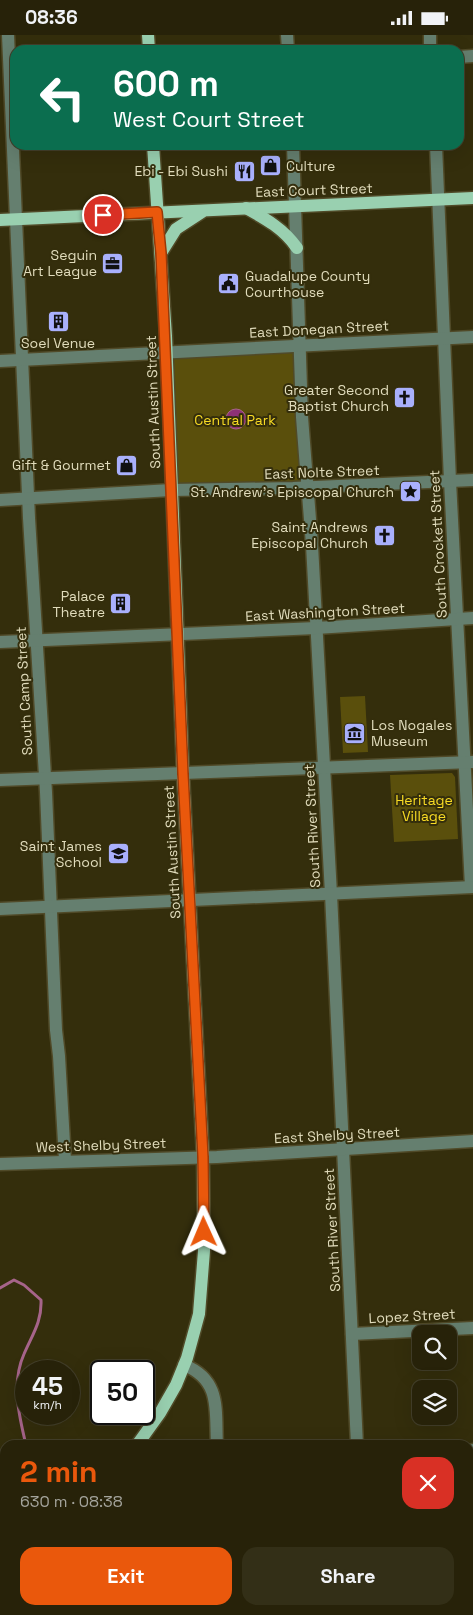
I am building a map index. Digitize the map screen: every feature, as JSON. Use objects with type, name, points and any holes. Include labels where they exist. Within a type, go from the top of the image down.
[{"type":"main road","name":"South Austin Street","points":[[140,1440],[160,1413],[184,1365],[199,1314],[203,1286],[203,1157],[183,774],[166,351],[153,150]]},
{"type":"main road","name":"East Court Street","points":[[0,220],[473,198]]},
{"type":"main road","points":[[246,208],[277,226],[290,237],[297,249]]},
{"type":"main road","points":[[161,253],[176,229],[205,210]]},
{"type":"street","name":"South Camp Street","points":[[8,35],[10,113]]},
{"type":"street","name":"South Camp Street","points":[[12,150],[56,1030],[65,1160]]},
{"type":"street","name":"South River Street","points":[[293,150],[304,466],[308,488],[331,894],[356,1440]]},
{"type":"street","name":"South Crockett Street","points":[[436,150],[450,481],[469,762],[472,887]]},
{"type":"street","name":"East Donegan Street","points":[[0,361],[166,351],[473,337]]},
{"type":"street","name":"East Nolte Street","points":[[0,500],[171,489],[193,491],[308,488],[473,480]]},
{"type":"street","name":"East Washington Street","points":[[0,642],[316,628],[473,618]]},
{"type":"street","points":[[0,780],[469,762]]},
{"type":"street","points":[[0,909],[472,887]]},
{"type":"street","name":"East Shelby Street","points":[[203,1157],[473,1141]]},
{"type":"street","name":"West Shelby Street","points":[[0,1164],[65,1160],[203,1157]]},
{"type":"street","name":"Lopez Street","points":[[352,1334],[473,1328]]},
{"type":"street","points":[[184,1365],[195,1369],[209,1383],[215,1402],[217,1440]]},
{"type":"green space","name":"Central Park","points":[[299,345],[308,488],[171,490],[166,351]]},
{"type":"green space","points":[[365,696],[368,752],[343,753],[340,697]]},
{"type":"green space","name":"Heritage Village","points":[[452,773],[455,777],[458,839],[394,842],[390,775]]},
{"type":"shaded area","points":[[236,409],[243,412],[246,419],[243,426],[236,429],[229,426],[226,419],[229,412]]},
{"type":"waterway","points":[[0,1288],[14,1280],[24,1285],[41,1300],[38,1322],[24,1354],[18,1376],[17,1399],[25,1440]]},
{"type":"place","name":"Culture","points":[[270,166]]},
{"type":"place","name":"Ebi - Ebi Sushi","points":[[244,171]]},
{"type":"place","name":"Seguin Art League","points":[[113,263]]},
{"type":"place","name":"Guadalupe County Courthouse","points":[[229,284]]},
{"type":"place","name":"Soel Venue","points":[[58,321]]},
{"type":"place","name":"Greater Second Baptist Church","points":[[405,398]]},
{"type":"place","name":"Gift & Gourmet","points":[[127,465]]},
{"type":"place","name":"St. Andrew's Episcopal Church","points":[[410,492]]},
{"type":"place","name":"Saint Andrews Episcopal Church","points":[[384,535]]},
{"type":"place","name":"Palace Theatre","points":[[121,604]]},
{"type":"place","name":"Los Nogales Museum","points":[[355,733]]},
{"type":"place","name":"Saint James School","points":[[118,854]]},
{"type":"route","points":[[103,215],[157,212],[166,351],[183,774],[203,1157],[204,1232]]}]
